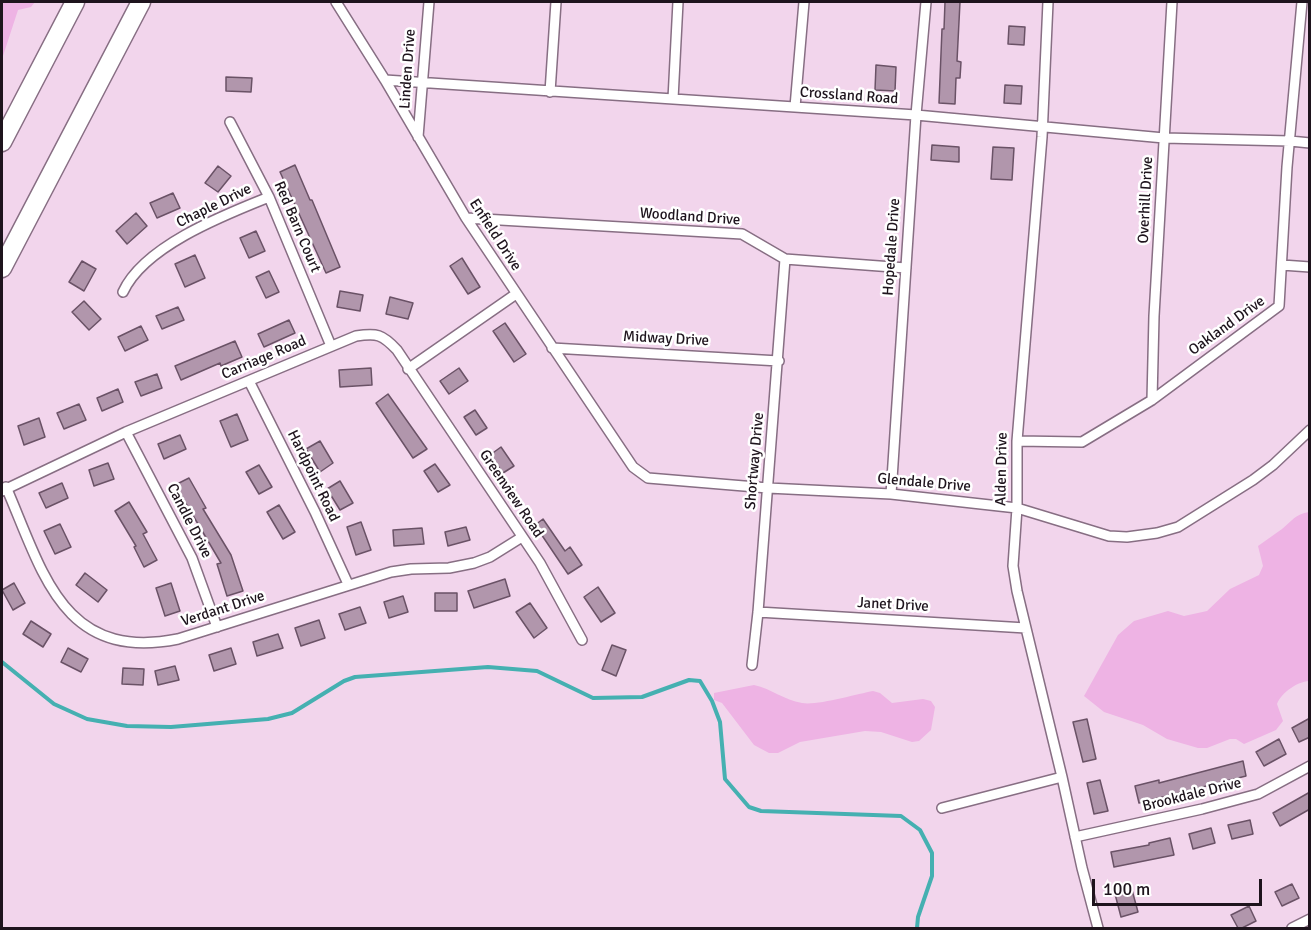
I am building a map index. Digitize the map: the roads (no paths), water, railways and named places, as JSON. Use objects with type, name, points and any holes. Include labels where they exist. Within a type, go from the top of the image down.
[{"type":"highway","points":[[2,142],[75,2]]},
{"type":"highway","points":[[2,268],[141,2]]},
{"type":"street","name":"Enfield Drive","points":[[336,2],[466,218],[633,467],[643,476]]},
{"type":"street","name":"Linden Drive","points":[[418,138],[429,2]]},
{"type":"street","points":[[550,92],[556,2]]},
{"type":"street","points":[[673,99],[678,2]]},
{"type":"street","points":[[795,107],[804,2]]},
{"type":"street","name":"Hopedale Drive","points":[[891,494],[916,116],[926,2]]},
{"type":"street","name":"Alden Drive","points":[[1048,2],[1032,268],[1017,441],[1017,507],[1013,566],[1017,591],[1098,928]]},
{"type":"street","name":"Overhill Drive","points":[[1152,400],[1172,2]]},
{"type":"street","name":"Oakland Drive","points":[[1017,441],[1082,442],[1152,400],[1279,306],[1290,141],[1305,20],[1302,2]]},
{"type":"street","name":"Crossland Road","points":[[385,80],[916,116],[1164,138],[1310,143]]},
{"type":"street","name":"Red Barn Court","points":[[230,122],[268,197],[331,346]]},
{"type":"street","name":"Chaple Drive","points":[[123,292],[130,279],[146,261],[165,248],[201,226],[268,197]]},
{"type":"street","name":"Woodland Drive","points":[[466,218],[742,234],[785,259],[906,267]]},
{"type":"street","name":"Shortway Drive","points":[[752,665],[785,259]]},
{"type":"street","points":[[1282,265],[1310,267]]},
{"type":"street","points":[[408,369],[516,294]]},
{"type":"street","name":"Carriage Road","points":[[4,489],[126,432],[356,336],[375,333],[391,344],[408,369]]},
{"type":"street","name":"Midway Drive","points":[[552,348],[778,361]]},
{"type":"street","name":"Greenview Road","points":[[408,369],[540,563],[582,640]]},
{"type":"street","name":"Hardpoint Road","points":[[249,381],[315,512],[348,584]]},
{"type":"street","name":"Glendale Drive","points":[[643,476],[656,480],[891,494],[1017,507],[1119,538],[1167,531],[1178,527],[1253,480],[1273,465],[1310,430]]},
{"type":"street","name":"Candle Drive","points":[[126,432],[192,558],[217,627]]},
{"type":"street","name":"Verdant Drive","points":[[4,489],[50,588],[77,621],[87,628],[118,640],[153,644],[178,639],[391,572],[449,568],[474,563],[490,557],[522,537]]},
{"type":"street","name":"Janet Drive","points":[[758,612],[1026,628]]},
{"type":"street","name":"Brookdale Drive","points":[[1075,837],[1258,794],[1310,766]]},
{"type":"street","points":[[942,808],[1062,777]]},
{"type":"street","points":[[1292,928],[1310,919]]},
{"type":"waterway","points":[[2,662],[54,704],[87,719],[127,726],[171,727],[268,719],[292,713],[344,681],[355,677],[488,667],[537,671],[593,698],[642,697],[689,680],[700,681],[712,701],[720,722],[725,779],[749,807],[761,811],[901,816],[920,830],[932,853],[932,876],[918,917],[917,928]]}]
